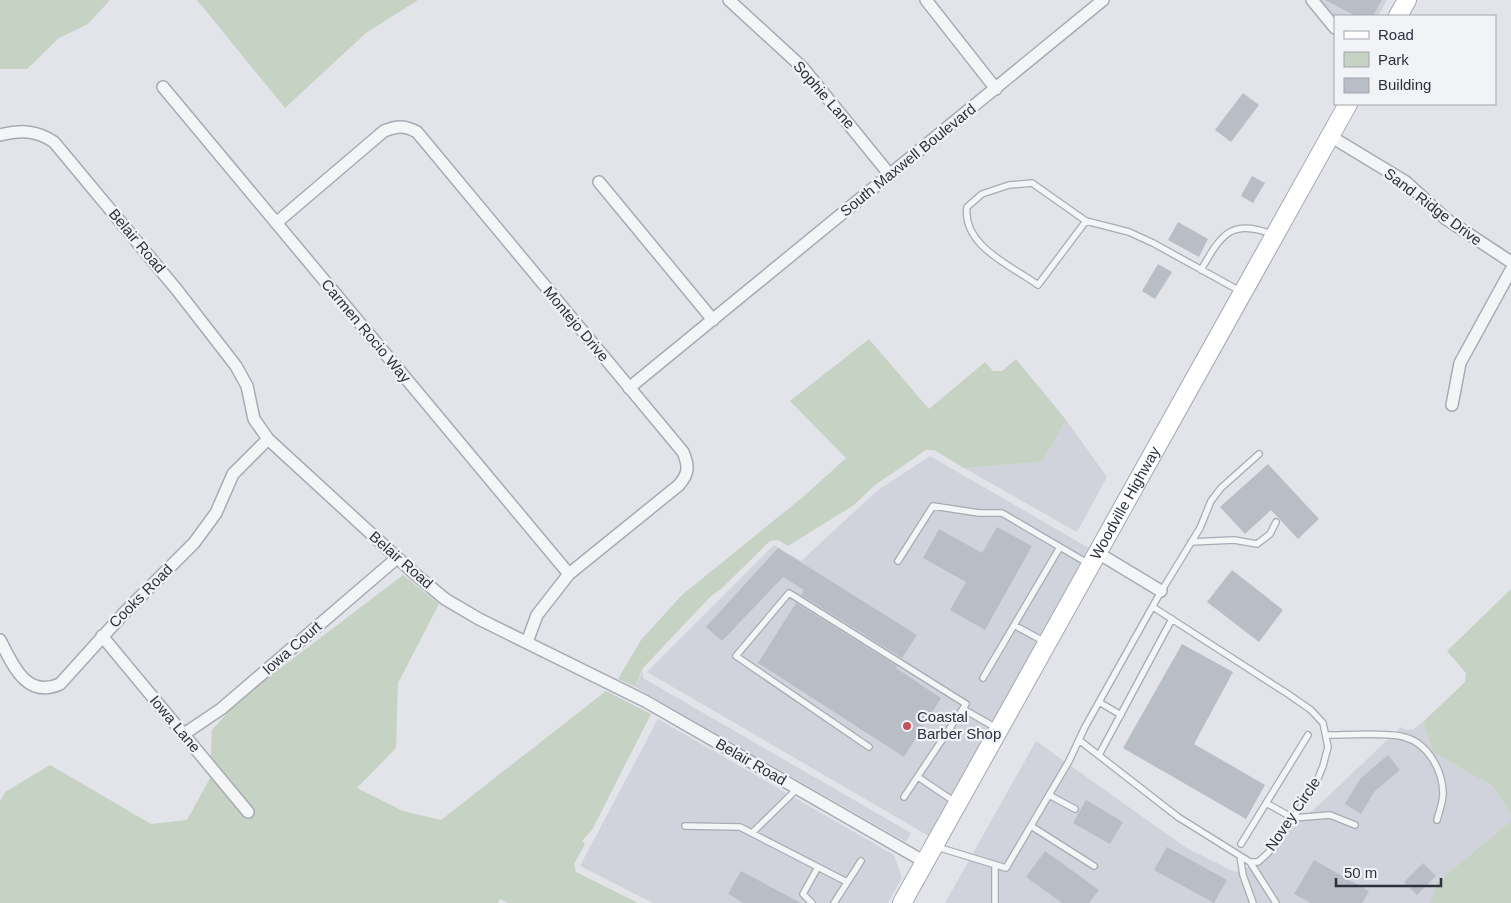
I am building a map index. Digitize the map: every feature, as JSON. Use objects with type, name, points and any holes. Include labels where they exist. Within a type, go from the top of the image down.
[{"type":"main road","points":[[1399,15],[1408,0]]},
{"type":"main road","name":"Woodville Highway","points":[[902,903],[1244,294],[1347,105]]},
{"type":"street","name":"Sophie Lane","points":[[729,0],[803,68],[890,175]]},
{"type":"street","points":[[926,0],[996,89]]},
{"type":"street","name":"South Maxwell Boulevard","points":[[629,388],[1103,0]]},
{"type":"street","points":[[1312,0],[1334,27]]},
{"type":"street","name":"Carmen Rocio Way","points":[[163,87],[569,574]]},
{"type":"street","name":"Montejo Drive","points":[[276,223],[384,132],[396,126],[408,127],[418,132],[684,452],[688,465],[686,476],[679,485],[569,574],[537,615],[527,642]]},
{"type":"street","name":"Belair Road","points":[[0,135],[30,131],[54,142],[177,290],[236,366],[247,386],[254,419],[268,439],[397,558],[445,599],[479,619],[645,701],[925,862]]},
{"type":"street","name":"Sand Ridge Drive","points":[[1330,136],[1406,182],[1446,219],[1511,262]]},
{"type":"street","points":[[599,182],[713,320]]},
{"type":"street","points":[[1452,405],[1460,363],[1511,270]]},
{"type":"street","name":"Cooks Road","points":[[0,640],[19,674],[34,686],[40,688],[60,684],[102,636],[194,543],[216,513],[233,474],[268,439]]},
{"type":"street","name":"Iowa Court","points":[[184,734],[221,709],[397,558]]},
{"type":"street","points":[[1095,559],[1161,592]]},
{"type":"street","name":"Iowa Lane","points":[[102,636],[248,812]]},
{"type":"lane","points":[[1086,221],[1038,285],[994,258],[973,234],[965,219],[967,207],[982,194],[1009,185],[1032,183],[1086,221],[1129,232],[1244,294]]},
{"type":"lane","points":[[1201,270],[1218,240],[1231,232],[1243,228],[1256,227],[1276,236]]},
{"type":"lane","points":[[934,846],[1006,868],[1191,542],[1211,501],[1221,488],[1259,454]]},
{"type":"lane","points":[[898,561],[933,506],[979,513],[1002,513],[1060,547],[1095,559]]},
{"type":"lane","points":[[1191,542],[1234,540],[1257,544],[1270,534],[1276,522]]},
{"type":"lane","points":[[984,678],[1060,547]]},
{"type":"lane","points":[[869,747],[736,656],[789,593],[966,704],[904,797]]},
{"type":"lane","points":[[1153,607],[1311,710],[1323,723],[1327,735],[1404,737],[1419,744],[1431,756],[1442,780],[1444,796],[1437,820]]},
{"type":"lane","points":[[1099,755],[1172,619]]},
{"type":"lane","points":[[1014,625],[1048,644]]},
{"type":"lane","points":[[1099,702],[1121,715]]},
{"type":"lane","points":[[962,709],[999,730]]},
{"type":"lane","points":[[1241,844],[1308,735]]},
{"type":"lane","name":"Novey Circle","points":[[1079,740],[1178,817],[1250,862],[1258,862],[1268,854],[1314,788],[1328,747],[1327,735]]},
{"type":"lane","points":[[918,777],[958,804]]},
{"type":"lane","points":[[752,833],[797,788]]},
{"type":"lane","points":[[1049,795],[1075,808]]},
{"type":"lane","points":[[1266,803],[1293,818],[1330,815],[1355,825]]},
{"type":"lane","points":[[685,826],[740,827],[847,882]]},
{"type":"lane","points":[[1031,826],[1094,866]]},
{"type":"lane","points":[[1240,856],[1243,875],[1253,903]]},
{"type":"lane","points":[[834,903],[861,861]]},
{"type":"lane","points":[[1250,862],[1276,903]]},
{"type":"lane","points":[[995,866],[995,903]]},
{"type":"lane","points":[[812,903],[803,894],[818,867]]},
{"type":"shaded area","points":[[1320,0],[1387,0],[1379,15],[1334,15],[1334,18]]},
{"type":"shaded area","points":[[1066,420],[1107,477],[1077,532],[964,468],[1042,462]]},
{"type":"shaded area","points":[[930,456],[1089,548],[929,836],[647,672],[774,545],[801,561],[878,490]]},
{"type":"shaded area","points":[[643,671],[643,678],[911,833],[906,842],[635,687]]},
{"type":"shaded area","points":[[658,719],[894,855],[902,878],[888,903],[653,903],[580,866]]},
{"type":"shaded area","points":[[1423,722],[1433,752],[1492,786],[1511,814],[1511,821],[1438,881],[1430,903],[945,903],[1036,741],[1185,847],[1235,872],[1243,871],[1322,802],[1401,727],[1406,730],[1414,729]]},
{"type":"green space","points":[[0,0],[110,0],[88,24],[59,38],[27,69],[0,69]]},
{"type":"green space","points":[[197,0],[418,0],[366,33],[285,108]]},
{"type":"green space","points":[[869,339],[929,409],[985,362],[993,371],[1002,371],[1016,359],[1066,420],[1042,462],[964,468],[934,450],[926,450],[875,485],[854,505],[788,546],[778,540],[770,541],[721,589],[711,596],[643,668],[635,687],[618,679],[641,640],[682,595],[804,496],[846,458],[790,401]]},
{"type":"green space","points":[[403,575],[439,604],[398,683],[396,748],[357,788],[403,811],[441,820],[606,691],[651,714],[592,830],[582,841],[585,844],[574,864],[576,872],[638,903],[508,903],[500,899],[498,903],[0,903],[0,801],[5,792],[50,765],[151,824],[187,820],[210,778],[212,730],[241,698]]},
{"type":"green space","points":[[1511,589],[1511,814],[1492,786],[1433,752],[1423,722],[1465,682],[1466,673],[1447,651]]},
{"type":"green space","points":[[1511,821],[1511,903],[1430,903],[1438,881]]},
{"type":"building","points":[[1325,0],[1382,0],[1374,15],[1354,15]]},
{"type":"building","points":[[1243,93],[1259,105],[1231,142],[1215,130]]},
{"type":"building","points":[[1252,176],[1265,183],[1253,203],[1241,196]]},
{"type":"building","points":[[1178,222],[1208,239],[1199,257],[1168,240]]},
{"type":"building","points":[[1158,264],[1172,272],[1155,299],[1142,291]]},
{"type":"building","points":[[1268,464],[1319,519],[1298,539],[1271,510],[1245,534],[1220,507]]},
{"type":"building","points":[[997,527],[1032,546],[985,630],[950,610],[966,582],[923,558],[939,529],[982,553]]},
{"type":"building","points":[[778,548],[917,635],[902,658],[801,595],[804,590],[783,577],[722,641],[706,627]]},
{"type":"building","points":[[1232,570],[1283,610],[1259,642],[1207,602]]},
{"type":"building","points":[[796,603],[897,666],[896,668],[941,698],[904,757],[758,663]]},
{"type":"building","points":[[1182,644],[1233,672],[1194,744],[1265,785],[1246,819],[1123,748]]},
{"type":"building","points":[[1388,755],[1400,770],[1374,792],[1361,814],[1345,804],[1360,779]]},
{"type":"building","points":[[1086,800],[1123,822],[1110,844],[1073,823]]},
{"type":"building","points":[[1167,847],[1227,880],[1214,903],[1154,870]]},
{"type":"building","points":[[1045,851],[1099,890],[1089,903],[1062,903],[1026,877]]},
{"type":"building","points":[[1314,860],[1369,891],[1362,903],[1311,903],[1294,894]]},
{"type":"building","points":[[1423,863],[1436,876],[1417,895],[1404,882]]},
{"type":"building","points":[[741,871],[801,903],[744,903],[728,894]]},
{"type":"place","name":"Coastal Barber Shop","points":[[907,726]]}]
